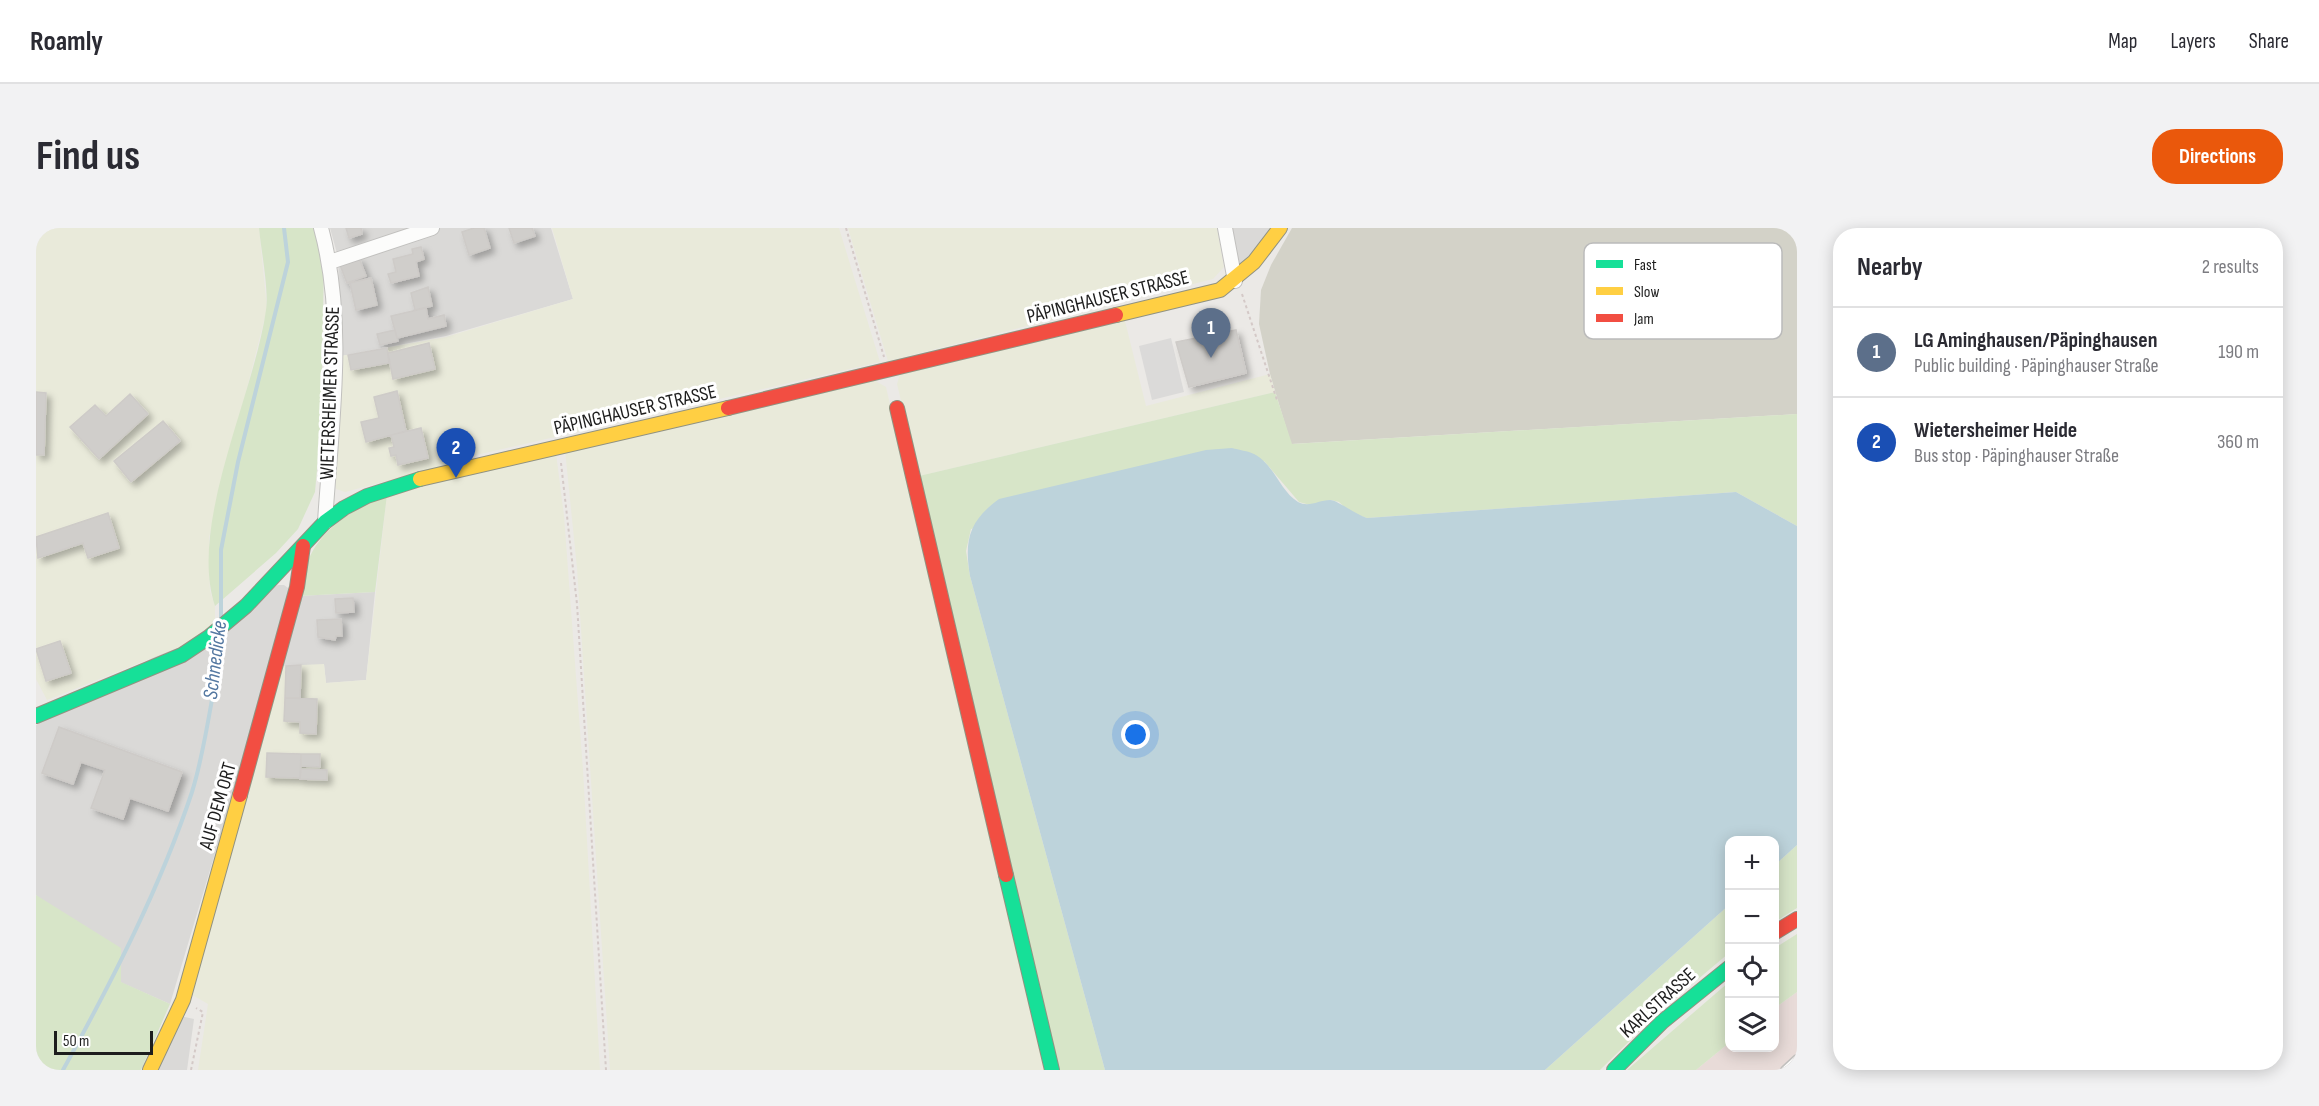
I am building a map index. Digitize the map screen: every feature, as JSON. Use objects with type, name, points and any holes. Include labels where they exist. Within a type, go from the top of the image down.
[{"type":"street","name":"WIETERSHEIMER STRASSE","points":[[321,228],[330,262],[335,370],[326,522]]},
{"type":"street","points":[[330,262],[432,228]]},
{"type":"street","points":[[1225,228],[1235,281]]},
{"type":"street","name":"PÄPINGHAUSER STRASSE","points":[[36,716],[182,655],[209,637],[246,606],[326,522],[344,508],[392,487],[1173,304],[1220,290],[1235,281],[1259,259],[1280,228]]},
{"type":"street","points":[[897,408],[1052,1070]]},
{"type":"street","name":"AUF DEM ORT","points":[[150,1070],[183,1000],[297,587],[303,546]]},
{"type":"street","points":[[1779,930],[1797,919]]},
{"type":"street","name":"KARLSTRASSE","points":[[1614,1070],[1662,1022],[1725,971]]},
{"type":"lane","points":[[1785,1070],[1797,1059]]},
{"type":"path","points":[[846,228],[888,371]]},
{"type":"path","points":[[1235,281],[1242,292],[1277,400]]},
{"type":"path","points":[[559,448],[567,497],[577,604],[606,1070]]},
{"type":"path","points":[[183,1000],[203,1012],[191,1070]]},
{"type":"shaded area","points":[[330,228],[551,228],[573,299],[446,336],[341,356],[338,257]]},
{"type":"shaded area","points":[[1219,228],[1270,228],[1248,259],[1227,274]]},
{"type":"shaded area","points":[[1292,228],[1797,228],[1797,414],[1291,444],[1270,374],[1259,324],[1261,290],[1271,265]]},
{"type":"shaded area","points":[[1171,338],[1184,392],[1152,400],[1139,346]]},
{"type":"shaded area","points":[[278,585],[284,585],[299,596],[375,592],[366,680],[326,683],[324,664],[231,800],[170,1004],[120,982],[36,895],[36,725]]},
{"type":"shaded area","points":[[1797,992],[1797,1070],[1696,1070],[1725,1046],[1725,1052],[1779,1052],[1779,1005]]},
{"type":"shaded area","points":[[180,1016],[194,1019],[187,1070],[154,1070]]},
{"type":"green space","points":[[36,228],[259,228],[267,309],[209,538],[210,591],[215,606],[215,623],[182,646],[47,700],[36,679]]},
{"type":"green space","points":[[259,228],[315,228],[324,261],[321,425],[315,492],[298,529],[276,553],[215,606],[209,573],[210,537],[216,499],[259,344],[267,302]]},
{"type":"green space","points":[[552,228],[839,228],[880,362],[472,456],[470,450],[471,459],[345,492],[336,489],[333,479],[341,356],[446,337],[573,299]]},
{"type":"green space","points":[[848,228],[1217,228],[1224,267],[1213,279],[888,361]]},
{"type":"green space","points":[[1125,321],[1146,406],[1270,374],[1275,392],[919,476],[897,384],[900,374]]},
{"type":"green space","points":[[872,379],[886,387],[1045,1070],[610,1070],[577,568],[565,450]]},
{"type":"green space","points":[[1275,392],[1292,444],[1797,414],[1797,526],[1736,492],[1367,518],[1351,513],[1339,502],[1331,500],[1310,505],[1299,502],[1264,461],[971,529],[966,551],[970,576],[1105,1070],[1058,1070],[919,476]]},
{"type":"green space","points":[[556,453],[564,516],[583,770],[600,1070],[198,1070],[208,1004],[189,993],[279,666],[324,664],[326,683],[366,680],[387,495]]},
{"type":"green space","points":[[387,495],[375,592],[299,596],[304,572],[312,552],[329,530],[351,513]]},
{"type":"green space","points":[[1797,845],[1797,908],[1779,919],[1779,890],[1779,861]]},
{"type":"green space","points":[[36,895],[121,948],[121,982],[170,1004],[141,1070],[36,1070]]},
{"type":"green space","points":[[1725,909],[1725,956],[1658,1013],[1600,1070],[1545,1070]]},
{"type":"green space","points":[[1797,934],[1797,992],[1779,1005],[1779,998],[1779,945]]},
{"type":"green space","points":[[1725,985],[1725,1046],[1696,1070],[1627,1070]]},
{"type":"water","points":[[1232,448],[1252,453],[1267,464],[1286,491],[1298,502],[1306,504],[1330,500],[1367,518],[1736,492],[1797,526],[1797,845],[1779,861],[1779,836],[1725,836],[1725,909],[1545,1070],[1105,1070],[970,576],[969,542],[971,532],[981,515],[999,499],[1206,450]]},
{"type":"building","points":[[346,228],[361,228],[362,234],[349,238]]},
{"type":"building","points":[[484,228],[490,248],[469,255],[462,232]]},
{"type":"building","points":[[509,228],[532,228],[535,236],[514,243]]},
{"type":"building","points":[[421,247],[424,259],[416,262],[419,276],[391,283],[388,274],[396,272],[393,259],[413,254],[412,249]]},
{"type":"building","points":[[359,258],[366,276],[347,283],[340,265]]},
{"type":"building","points":[[371,278],[377,305],[356,310],[350,283]]},
{"type":"building","points":[[428,287],[432,306],[415,310],[411,293]]},
{"type":"building","points":[[426,308],[428,319],[444,315],[446,326],[397,338],[391,316]]},
{"type":"building","points":[[395,330],[398,341],[380,345],[377,334]]},
{"type":"building","points":[[1236,330],[1246,373],[1189,387],[1176,342]]},
{"type":"building","points":[[429,343],[435,369],[393,379],[388,353]]},
{"type":"building","points":[[387,348],[389,363],[351,370],[348,355]]},
{"type":"building","points":[[397,391],[406,431],[366,442],[361,422],[379,418],[374,397]]},
{"type":"building","points":[[36,392],[46,393],[44,455],[36,455]]},
{"type":"building","points":[[130,394],[148,414],[99,459],[70,427],[95,405],[106,416]]},
{"type":"building","points":[[163,421],[180,441],[131,482],[114,461]]},
{"type":"building","points":[[421,428],[428,458],[398,465],[396,455],[391,456],[389,448],[394,447],[391,435]]},
{"type":"building","points":[[108,513],[119,548],[88,558],[83,543],[38,558],[36,537]]},
{"type":"building","points":[[353,598],[354,612],[336,613],[335,599]]},
{"type":"building","points":[[341,619],[342,636],[336,636],[335,640],[318,637],[317,620]]},
{"type":"building","points":[[60,641],[71,673],[46,681],[36,649]]},
{"type":"building","points":[[301,665],[300,698],[285,698],[286,666]]},
{"type":"building","points":[[285,698],[317,699],[316,734],[300,733],[300,722],[284,721]]},
{"type":"building","points":[[59,727],[182,772],[168,811],[130,798],[123,819],[91,808],[105,770],[81,762],[73,784],[42,773]]},
{"type":"building","points":[[267,753],[301,754],[300,778],[266,777]]},
{"type":"building","points":[[301,754],[320,754],[320,767],[301,766]]},
{"type":"building","points":[[301,769],[327,770],[327,780],[300,779]]},
{"type":"waterway","name":"Schnedicke","points":[[221,618],[221,550],[238,462],[288,262],[284,228]]},
{"type":"waterway","name":"Schnedicke","points":[[63,1070],[134,934],[179,828],[201,760],[220,657],[221,635]]},
{"type":"traffic: fast","points":[[36,716],[182,655],[209,637],[246,606],[325,522],[344,508],[367,496],[420,479]]},
{"type":"traffic: fast","points":[[1006,875],[1052,1070]]},
{"type":"traffic: fast","points":[[1614,1070],[1662,1022],[1725,971]]},
{"type":"traffic: slow","points":[[1116,315],[1220,290],[1254,262],[1280,228]]},
{"type":"traffic: slow","points":[[420,479],[728,408]]},
{"type":"traffic: slow","points":[[150,1070],[183,1000],[240,795]]},
{"type":"traffic: jam","points":[[728,408],[1116,315]]},
{"type":"traffic: jam","points":[[897,408],[1006,875]]},
{"type":"traffic: jam","points":[[240,795],[297,587],[303,546]]},
{"type":"traffic: jam","points":[[1779,930],[1797,919]]},
{"type":"place","name":"LG Aminghausen/Päpinghausen","points":[[1211,358]]},
{"type":"place","name":"Wietersheimer Heide","points":[[456,478]]}]
